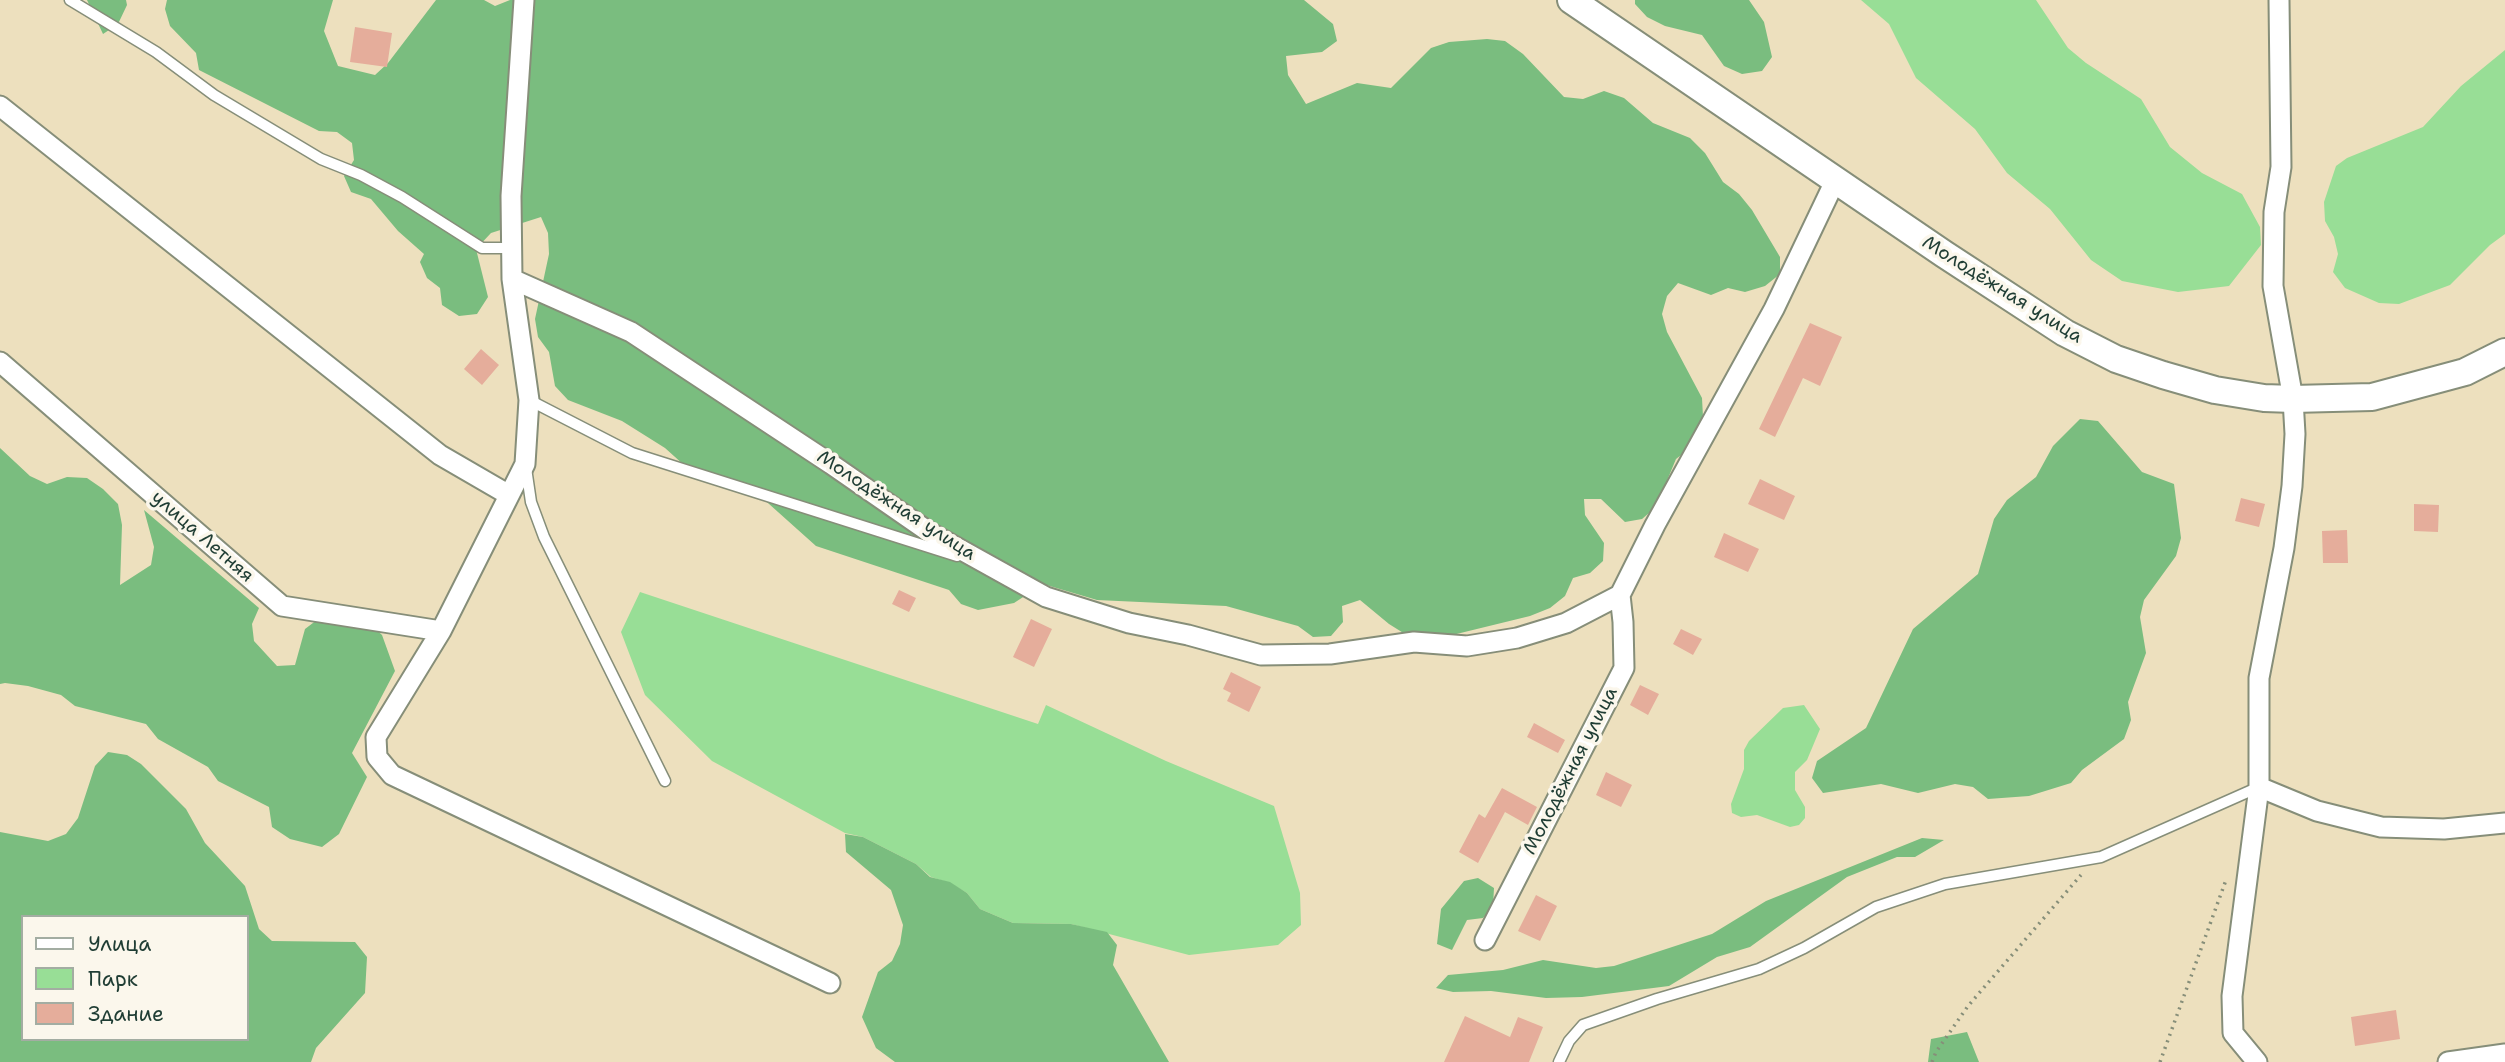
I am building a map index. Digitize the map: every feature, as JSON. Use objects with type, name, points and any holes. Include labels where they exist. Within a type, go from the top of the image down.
[{"type":"street","points":[[524,0],[511,196],[511,248],[512,279],[529,400],[525,464],[441,631],[376,737],[377,757],[392,775],[830,983]]},
{"type":"street","name":"Молодёжная улица","points":[[1571,0],[1944,254],[2065,333],[2116,359],[2215,390],[2264,398],[2293,399],[2372,397],[2465,372],[2505,352]]},
{"type":"street","points":[[2257,1062],[2233,1033],[2232,996],[2259,787],[2259,678],[2284,548],[2295,434],[2293,399],[2273,286],[2274,212],[2281,167],[2279,0]]},
{"type":"street","points":[[0,106],[440,455],[509,495]]},
{"type":"street","points":[[1620,595],[1774,309],[1836,179]]},
{"type":"street","name":"Молодёжная улица","points":[[512,279],[631,332],[929,532],[990,566],[1046,597],[1129,622],[1261,655],[1330,654],[1414,642],[1468,646],[1517,638],[1566,623],[1620,595],[1624,668],[1485,940]]},
{"type":"street","name":"улица Летняя","points":[[0,362],[282,606],[441,631]]},
{"type":"street","points":[[2259,787],[2317,811],[2381,827],[2444,829],[2505,823]]},
{"type":"street","points":[[2448,1062],[2505,1054]]},
{"type":"lane","points":[[70,0],[87,4],[214,94],[321,159],[361,175],[402,197],[482,248],[511,248]]},
{"type":"lane","points":[[529,400],[632,453],[990,566]]},
{"type":"lane","points":[[525,464],[530,502],[544,537],[665,780]]},
{"type":"lane","points":[[1559,1062],[1569,1041],[1583,1025],[1657,999],[1759,969],[1804,948],[1876,907],[1945,884],[2101,857],[2259,787]]},
{"type":"path","points":[[1932,1062],[1968,1006],[2069,886],[2101,857]]},
{"type":"path","points":[[2160,1062],[2227,877]]},
{"type":"green space","points":[[87,0],[126,0],[127,5],[118,24],[103,34]]},
{"type":"green space","points":[[167,0],[333,0],[324,31],[338,66],[375,75],[388,63],[436,0],[484,0],[495,6],[510,0],[1304,0],[1333,24],[1337,41],[1322,52],[1286,56],[1288,75],[1306,104],[1357,83],[1391,88],[1431,48],[1449,42],[1487,39],[1505,41],[1523,54],[1564,97],[1583,99],[1604,91],[1624,98],[1653,123],[1690,138],[1705,153],[1723,182],[1739,194],[1752,210],[1780,257],[1780,274],[1765,286],[1745,292],[1728,288],[1711,295],[1678,283],[1667,296],[1662,314],[1667,332],[1702,398],[1703,417],[1698,432],[1690,448],[1676,459],[1656,507],[1642,519],[1625,522],[1601,499],[1584,499],[1585,515],[1604,543],[1603,561],[1590,573],[1573,578],[1565,596],[1550,608],[1530,616],[1436,639],[1405,634],[1360,600],[1342,606],[1343,622],[1331,636],[1313,637],[1298,626],[1226,606],[1097,600],[1043,584],[1014,603],[978,610],[961,604],[949,590],[816,546],[759,495],[694,474],[665,448],[622,421],[568,400],[555,386],[549,352],[538,337],[535,319],[549,254],[548,233],[541,217],[491,233],[476,249],[488,297],[477,314],[459,316],[442,305],[440,288],[427,278],[420,262],[424,254],[398,231],[371,199],[351,192],[344,176],[354,160],[352,143],[337,132],[319,131],[199,70],[196,53],[170,26],[165,9]]},
{"type":"green space","points":[[1635,0],[1749,0],[1764,22],[1772,57],[1762,71],[1742,74],[1724,66],[1702,35],[1665,26],[1647,17],[1635,4]]},
{"type":"green space","points":[[1861,0],[2036,0],[2068,48],[2141,99],[2170,147],[2202,173],[2242,194],[2260,227],[2261,245],[2229,286],[2178,292],[2122,281],[2091,260],[2050,209],[2007,173],[1975,129],[1916,78],[1889,24]]},
{"type":"green space","points":[[2505,50],[2505,234],[2490,245],[2450,285],[2399,304],[2379,303],[2345,288],[2333,272],[2338,254],[2334,237],[2325,221],[2324,202],[2336,166],[2347,158],[2423,127],[2461,86]]},
{"type":"green space","points":[[2080,419],[2098,421],[2142,472],[2174,484],[2181,538],[2176,556],[2144,600],[2140,617],[2146,653],[2128,702],[2131,720],[2124,739],[2082,770],[2071,783],[2029,796],[1988,799],[1973,787],[1955,784],[1918,793],[1881,784],[1823,793],[1812,778],[1817,761],[1866,728],[1913,629],[1978,574],[1994,519],[2007,500],[2036,477],[2053,446]]},
{"type":"green space","points":[[0,448],[30,476],[47,484],[67,477],[87,478],[118,504],[122,525],[120,585],[151,565],[154,547],[144,510],[259,608],[252,624],[254,641],[277,666],[295,665],[305,629],[334,607],[367,620],[382,635],[395,671],[352,753],[367,777],[339,834],[322,847],[290,839],[272,827],[269,807],[218,781],[208,767],[158,739],[146,724],[75,706],[61,695],[28,686],[0,684]]},
{"type":"green space","points":[[640,592],[1038,724],[1046,705],[1166,761],[1274,806],[1300,893],[1301,925],[1278,945],[1189,955],[1071,924],[1013,923],[980,909],[967,893],[950,883],[931,877],[916,864],[863,837],[845,833],[712,761],[645,695],[621,632]]},
{"type":"green space","points":[[1804,705],[1820,729],[1807,760],[1795,772],[1795,790],[1805,807],[1805,818],[1799,825],[1790,827],[1757,815],[1741,817],[1732,813],[1731,804],[1744,769],[1744,750],[1749,741],[1783,708]]},
{"type":"green space","points":[[108,752],[127,755],[141,764],[186,809],[205,843],[245,886],[259,929],[272,941],[355,942],[367,957],[365,993],[316,1048],[311,1062],[0,1062],[0,832],[48,841],[66,834],[78,818],[95,766]]},
{"type":"green space","points":[[845,834],[863,837],[916,864],[930,877],[950,882],[967,893],[980,909],[1013,923],[1071,924],[1107,932],[1117,945],[1113,965],[1169,1062],[895,1062],[876,1048],[862,1017],[878,972],[892,961],[900,944],[903,925],[891,890],[846,852]]},
{"type":"green space","points":[[1922,838],[1944,840],[1915,857],[1897,857],[1847,877],[1750,947],[1717,957],[1669,986],[1582,997],[1546,998],[1491,991],[1453,992],[1436,988],[1448,975],[1503,970],[1543,960],[1596,968],[1614,966],[1712,934],[1766,901]]},
{"type":"green space","points":[[1478,878],[1494,888],[1493,906],[1483,918],[1467,920],[1452,950],[1437,944],[1441,909],[1464,881]]},
{"type":"green space","points":[[1967,1032],[1979,1062],[1928,1062],[1931,1039]]},
{"type":"building","points":[[355,27],[392,33],[387,67],[350,62]]},
{"type":"building","points":[[1810,323],[1842,337],[1820,386],[1803,378],[1775,437],[1759,429]]},
{"type":"building","points":[[481,349],[499,365],[482,385],[464,369]]},
{"type":"building","points":[[1760,479],[1795,496],[1784,520],[1748,504]]},
{"type":"building","points":[[2241,498],[2265,504],[2259,527],[2235,521]]},
{"type":"building","points":[[2414,504],[2439,505],[2438,532],[2414,531]]},
{"type":"building","points":[[2347,530],[2348,563],[2323,563],[2322,531]]},
{"type":"building","points":[[1724,533],[1759,549],[1748,572],[1714,557]]},
{"type":"building","points":[[899,590],[916,598],[909,612],[892,604]]},
{"type":"building","points":[[1031,619],[1052,629],[1034,667],[1013,657]]},
{"type":"building","points":[[1681,629],[1702,639],[1693,655],[1673,644]]},
{"type":"building","points":[[1231,672],[1261,687],[1249,712],[1227,701],[1231,693],[1223,689]]},
{"type":"building","points":[[1640,685],[1659,694],[1648,715],[1630,705]]},
{"type":"building","points":[[1534,723],[1565,740],[1558,753],[1527,737]]},
{"type":"building","points":[[1606,772],[1632,785],[1621,807],[1596,795]]},
{"type":"building","points":[[1502,788],[1537,807],[1528,825],[1505,812],[1478,863],[1459,852],[1479,814],[1485,818]]},
{"type":"building","points":[[1536,895],[1557,906],[1540,941],[1518,931]]},
{"type":"building","points":[[2396,1010],[2400,1039],[2355,1046],[2351,1017]]},
{"type":"building","points":[[1465,1016],[1510,1037],[1518,1017],[1543,1027],[1529,1062],[1444,1062]]}]
